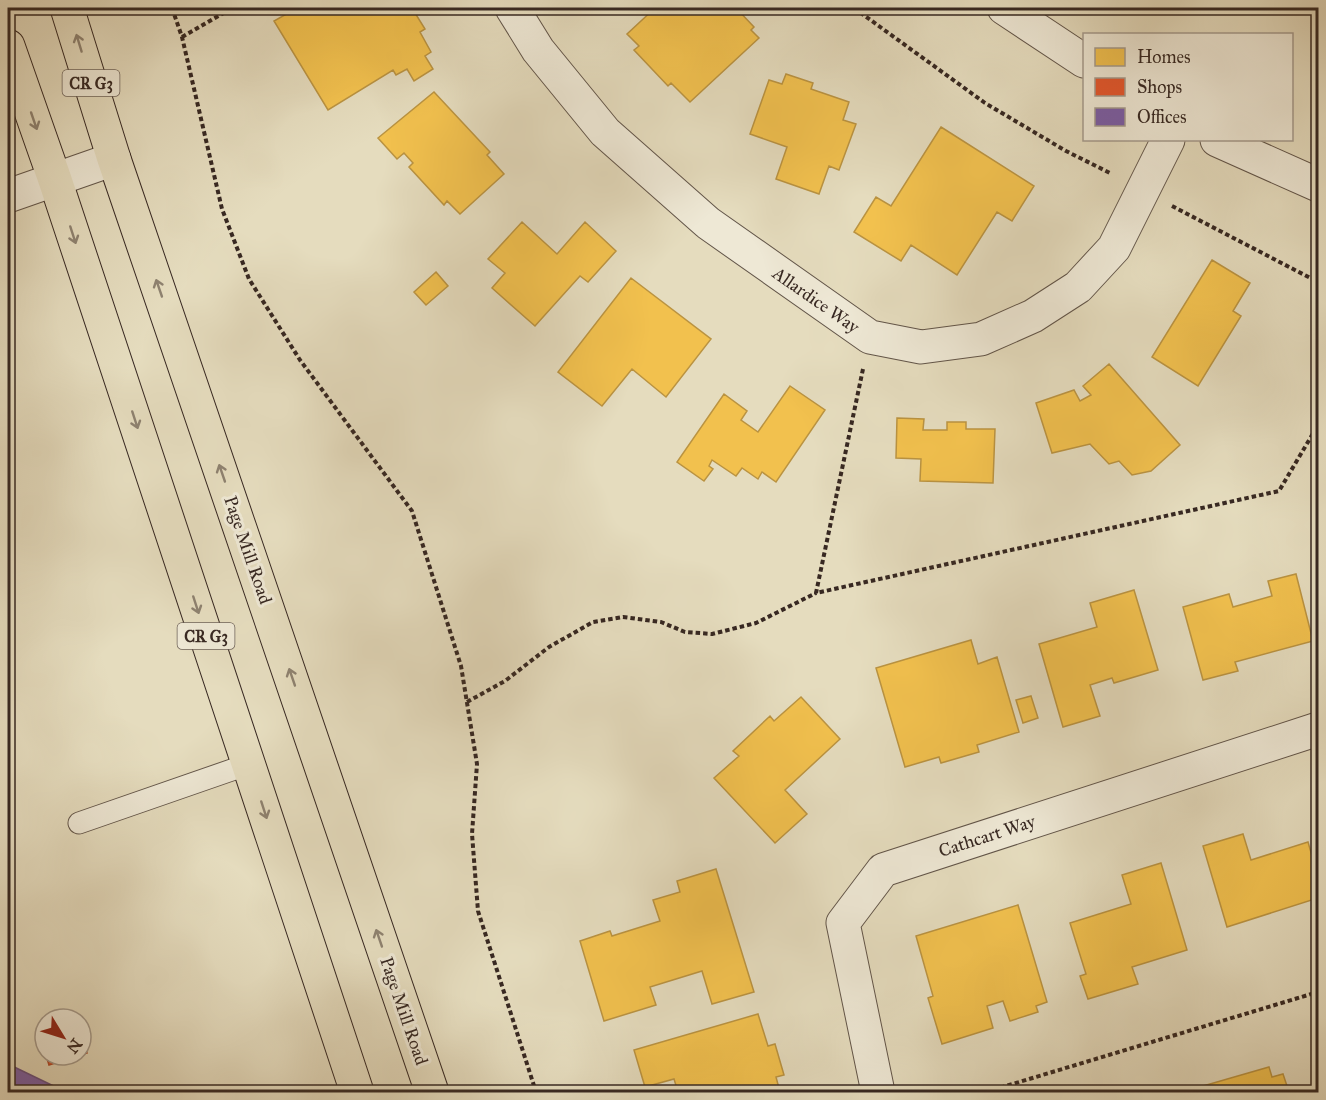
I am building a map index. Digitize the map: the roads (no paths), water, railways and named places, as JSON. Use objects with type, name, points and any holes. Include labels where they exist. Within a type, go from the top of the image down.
[{"type":"main road","name":"Page Mill Road","points":[[67,8],[114,159],[432,1092]]},
{"type":"main road","name":"CR G3","points":[[8,46],[55,180],[357,1092]]},
{"type":"street","name":"Allardice Way","points":[[512,8],[538,50],[605,132],[708,223],[870,337],[921,347],[981,339],[1033,316],[1078,287],[1114,248],[1168,141]]},
{"type":"street","points":[[1004,8],[1083,60]]},
{"type":"street","points":[[1219,141],[1318,185]]},
{"type":"street","points":[[8,196],[114,159]]},
{"type":"street","name":"Cathcart Way","points":[[878,1092],[843,923],[884,870],[1318,729]]},
{"type":"lane","points":[[79,823],[249,764]]}]
